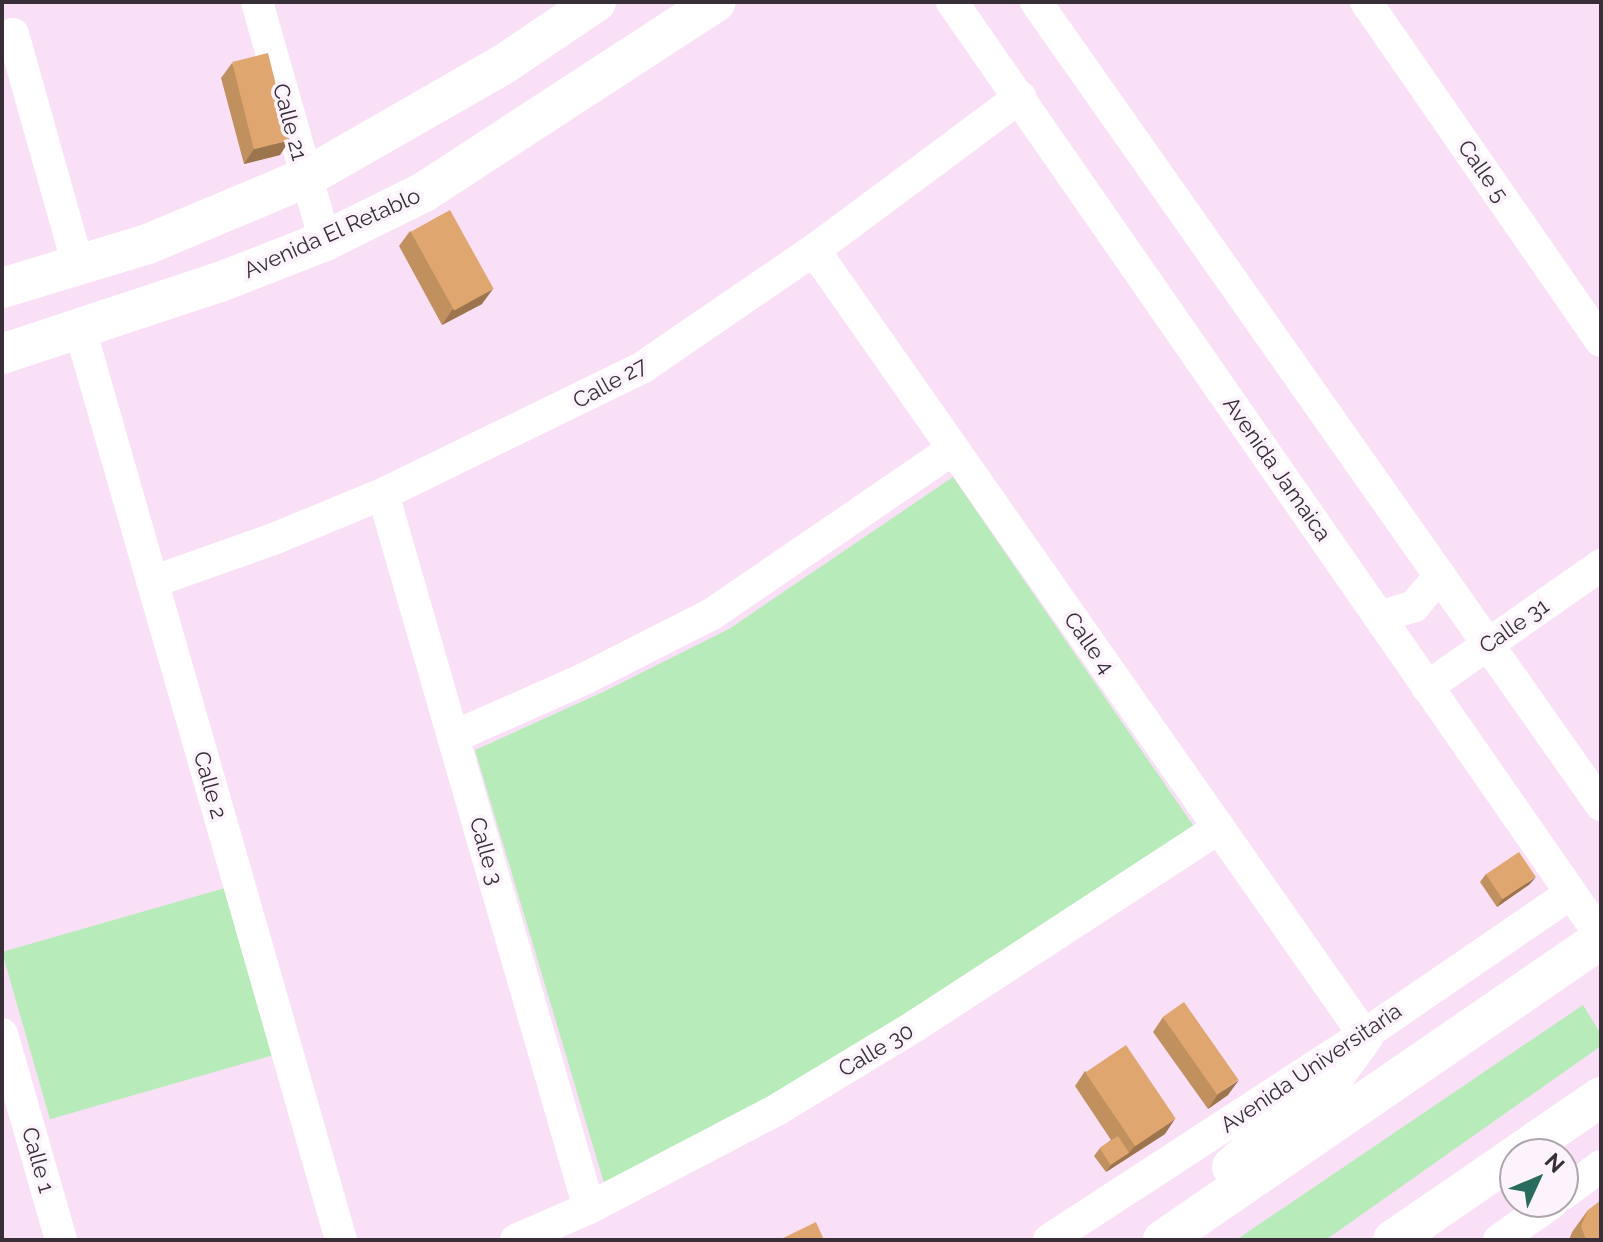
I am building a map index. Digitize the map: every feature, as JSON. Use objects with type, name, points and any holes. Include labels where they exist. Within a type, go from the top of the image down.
[{"type":"main road","points":[[2,288],[78,266],[212,219],[305,178],[491,72],[596,2]]},
{"type":"main road","name":"Avenida El Retablo","points":[[2,354],[220,282],[325,241],[424,192],[715,2]]},
{"type":"main road","points":[[1171,1235],[1601,937]]},
{"type":"main road","points":[[1171,1235],[1219,1179],[1333,1078],[1364,1035]]},
{"type":"main road","points":[[1541,1138],[1601,1097]]},
{"type":"main road","points":[[1393,1240],[1499,1167]]},
{"type":"street","name":"Calle 21","points":[[257,2],[325,241]]},
{"type":"street","name":"Avenida Jamaica","points":[[952,2],[1601,937]]},
{"type":"street","points":[[1036,2],[1601,805]]},
{"type":"street","name":"Calle 5","points":[[1366,2],[1601,341]]},
{"type":"street","points":[[13,34],[78,266]]},
{"type":"street","name":"Calle 27","points":[[152,582],[276,538],[383,494],[643,367],[814,250],[1020,97]]},
{"type":"street","name":"Calle 4","points":[[814,250],[1364,1035]]},
{"type":"street","name":"Calle 2","points":[[80,329],[341,1240]]},
{"type":"street","points":[[453,737],[584,679],[712,614],[953,449]]},
{"type":"street","name":"Calle 3","points":[[383,494],[589,1208]]},
{"type":"street","name":"Calle 31","points":[[1427,687],[1601,565]]},
{"type":"street","points":[[1379,617],[1414,606],[1440,576]]},
{"type":"street","name":"Calle 30","points":[[516,1240],[589,1208],[778,1109],[902,1035],[1219,828]]},
{"type":"street","name":"Avenida Universitaria","points":[[1049,1240],[1364,1035],[1571,893]]},
{"type":"street","name":"Calle 1","points":[[2,1034],[61,1240]]},
{"type":"street","points":[[1579,1182],[1601,1166]]},
{"type":"street","points":[[1499,1240],[1543,1219]]},
{"type":"green space","points":[[953,477],[1195,828],[910,1012],[762,1102],[604,1183],[475,750],[603,692],[729,629]]},
{"type":"green space","points":[[225,888],[273,1055],[50,1119],[2,952]]},
{"type":"green space","points":[[1583,1005],[1601,1034],[1601,1046],[1327,1239],[1236,1240]]},
{"type":"building","points":[[268,53],[290,140],[254,149],[232,62]]},
{"type":"building","points":[[450,210],[494,289],[454,311],[411,232]]},
{"type":"building","points":[[1519,852],[1536,877],[1503,899],[1486,874]]},
{"type":"building","points":[[1184,1002],[1238,1080],[1217,1095],[1163,1017]]},
{"type":"building","points":[[1126,1045],[1176,1119],[1135,1146],[1085,1072]]},
{"type":"building","points":[[1118,1136],[1129,1153],[1110,1165],[1100,1148]]},
{"type":"building","points":[[1601,1200],[1601,1240],[1586,1240],[1581,1226],[1588,1210]]},
{"type":"building","points":[[816,1222],[824,1240],[779,1240]]}]
